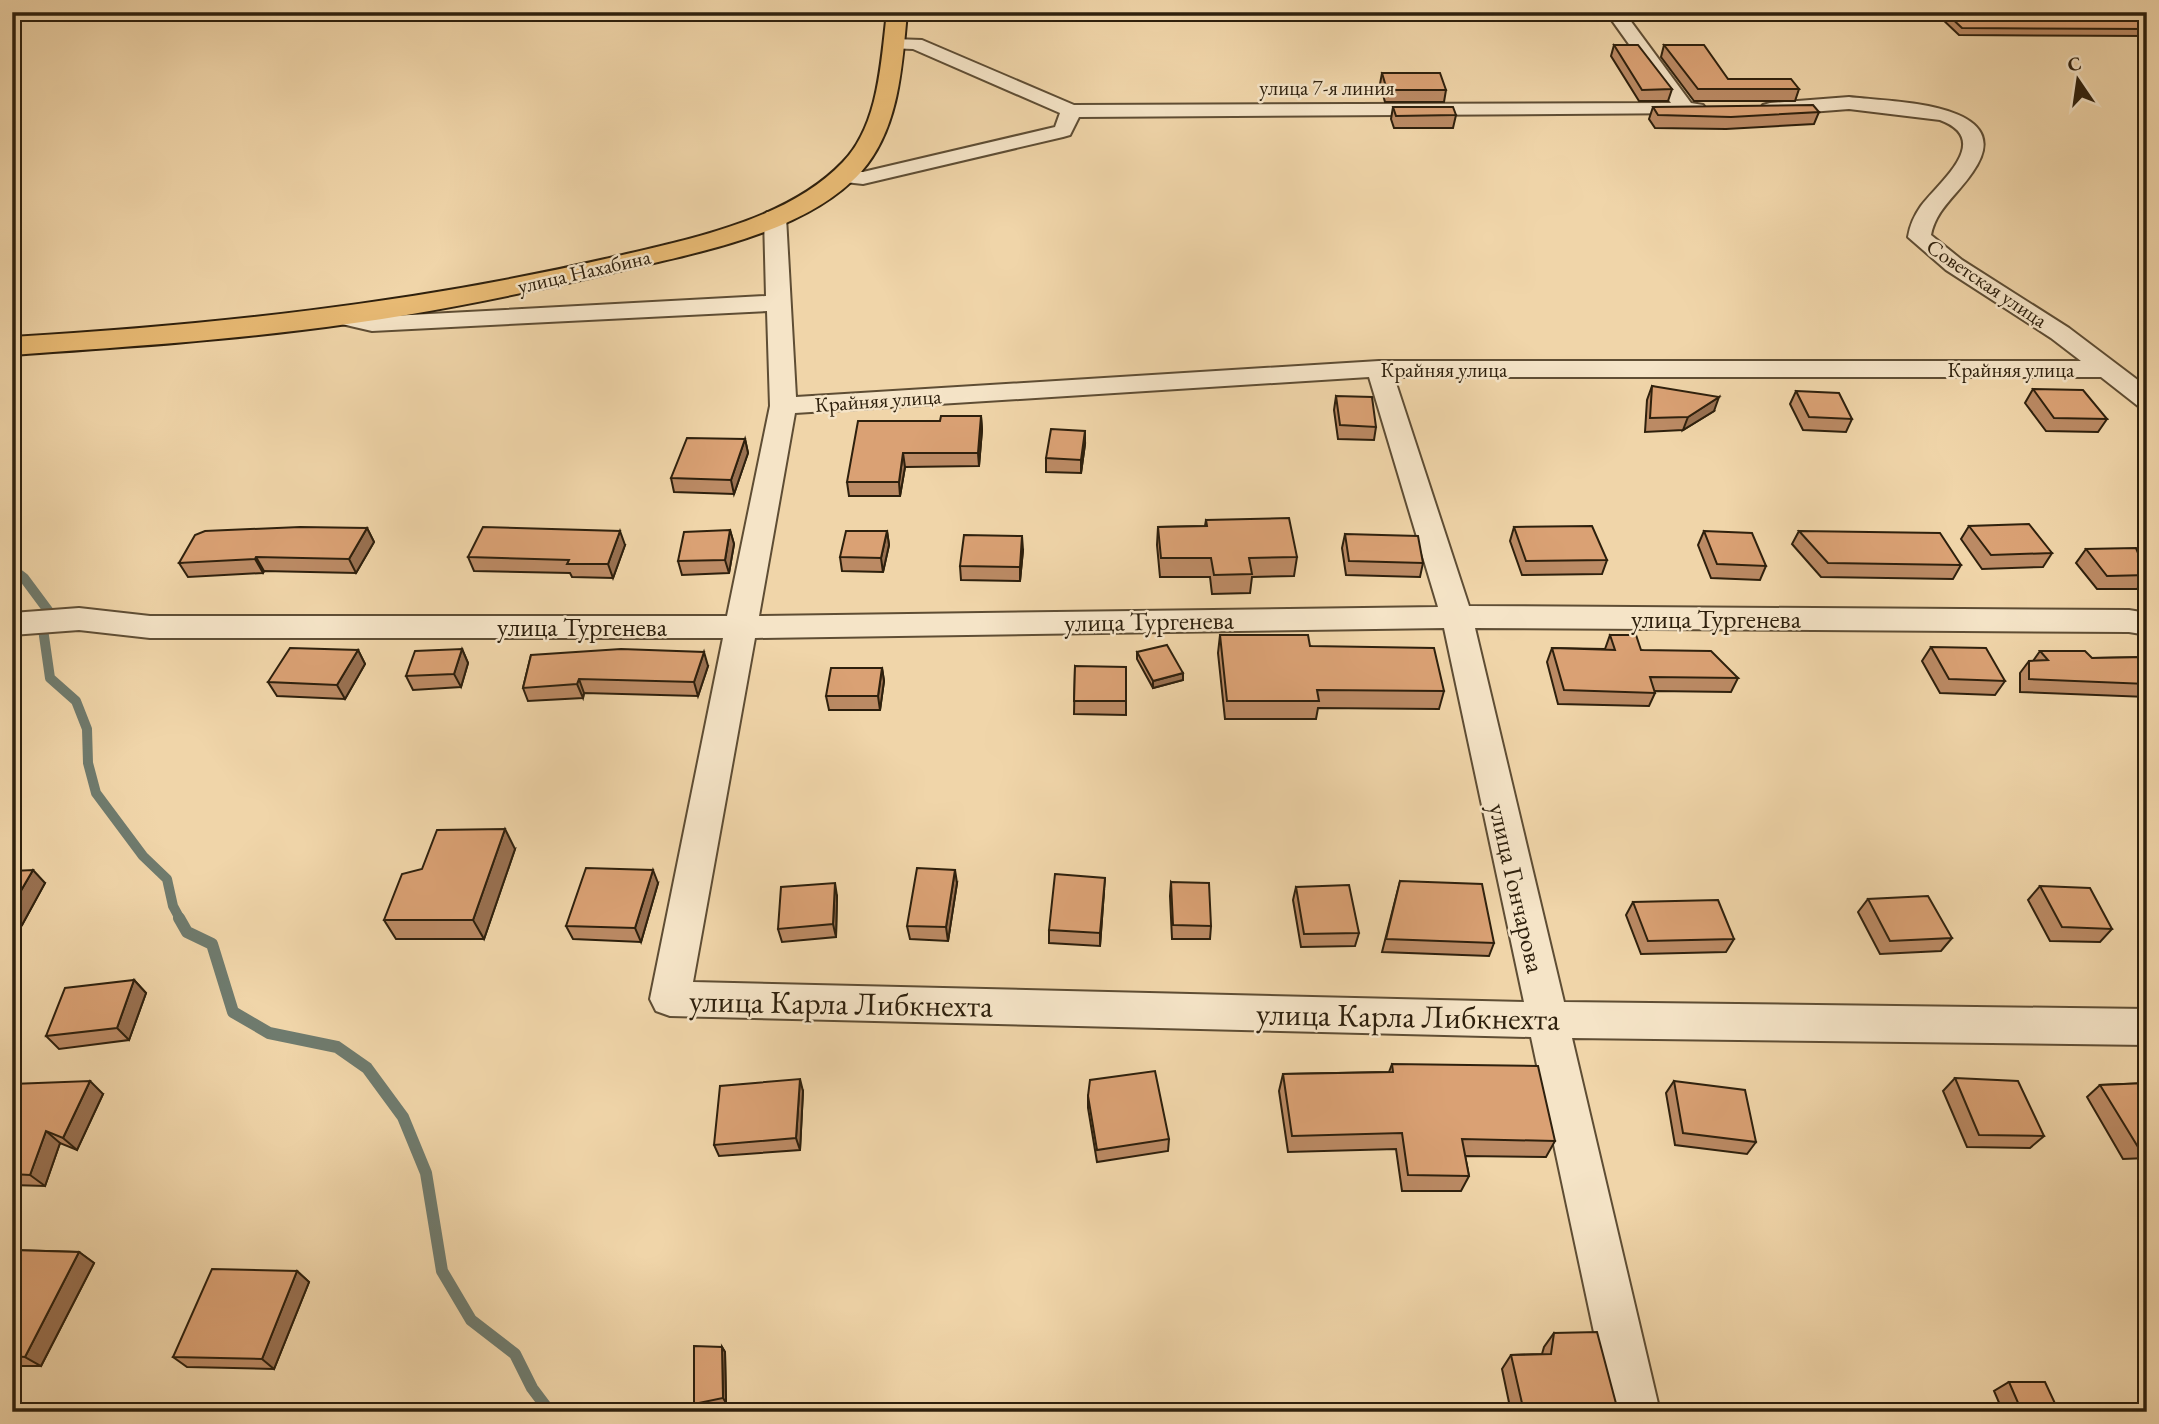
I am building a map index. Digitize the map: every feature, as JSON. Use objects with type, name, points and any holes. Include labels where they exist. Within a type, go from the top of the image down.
[{"type":"main road","name":"улица Нахабина","points":[[12,346],[135,338],[342,317],[456,299],[587,271],[722,237],[775,217],[844,176],[869,145],[880,116],[897,12]]},
{"type":"street","points":[[1615,12],[1685,109]]},
{"type":"street","name":"улица 7-я линия","points":[[893,44],[916,44],[1071,111],[1713,109]]},
{"type":"street","name":"Советская улица","points":[[1753,109],[1794,110],[1849,103],[1942,114],[1965,125],[1972,137],[1974,151],[1962,173],[1923,221],[1919,237],[1954,265],[2060,332],[2147,400]]},
{"type":"street","points":[[844,176],[863,178],[1063,131],[1071,111]]},
{"type":"street","points":[[742,627],[783,406],[775,217]]},
{"type":"street","points":[[342,317],[372,324],[779,303]]},
{"type":"street","name":"Крайняя улица","points":[[783,406],[1379,369],[2106,369]]},
{"type":"street","name":"улица Гончарова","points":[[1379,369],[1457,617],[1636,1412]]},
{"type":"street","name":"улица Тургенева","points":[[12,624],[79,619],[150,627],[742,627],[1457,617],[2115,621],[2147,624]]},
{"type":"street","name":"улица Карла Либкнехта","points":[[742,627],[670,999],[1547,1020],[2147,1027]]},
{"type":"building","points":[[1945,12],[2147,12],[2147,29],[1962,28]]},
{"type":"building","points":[[1614,45],[1638,45],[1672,89],[1642,90]]},
{"type":"building","points":[[1664,45],[1704,45],[1728,79],[1791,79],[1799,89],[1698,89]]},
{"type":"building","points":[[1382,73],[1440,73],[1446,90],[1387,90]]},
{"type":"building","points":[[1813,105],[1819,112],[1731,117],[1658,115],[1653,107]]},
{"type":"building","points":[[1393,107],[1453,107],[1456,115],[1396,116]]},
{"type":"building","points":[[1652,386],[1719,397],[1688,417],[1650,418]]},
{"type":"building","points":[[2033,389],[2083,390],[2107,419],[2054,418]]},
{"type":"building","points":[[1796,391],[1839,393],[1852,419],[1809,417]]},
{"type":"building","points":[[1336,396],[1372,397],[1376,427],[1340,425]]},
{"type":"building","points":[[941,416],[981,416],[978,453],[903,453],[899,482],[847,482],[858,421],[940,421]]},
{"type":"building","points":[[1051,429],[1085,431],[1081,460],[1046,458]]},
{"type":"building","points":[[687,438],[745,439],[731,480],[671,478]]},
{"type":"building","points":[[1289,518],[1297,557],[1249,558],[1252,574],[1214,575],[1211,558],[1161,558],[1158,527],[1207,526],[1206,520]]},
{"type":"building","points":[[2029,524],[2052,553],[1991,555],[1969,526]]},
{"type":"building","points":[[1592,526],[1607,560],[1526,561],[1514,527]]},
{"type":"building","points":[[300,527],[367,528],[349,559],[256,557],[179,563],[195,535],[205,531]]},
{"type":"building","points":[[483,527],[620,531],[608,564],[567,564],[569,560],[468,557]]},
{"type":"building","points":[[730,530],[725,560],[678,561],[684,532]]},
{"type":"building","points":[[846,531],[887,531],[881,558],[840,557]]},
{"type":"building","points":[[1704,531],[1752,533],[1766,566],[1717,564]]},
{"type":"building","points":[[1799,531],[1940,533],[1961,565],[1828,563]]},
{"type":"building","points":[[1345,534],[1418,536],[1423,563],[1349,561]]},
{"type":"building","points":[[964,535],[1022,536],[1020,567],[960,566]]},
{"type":"building","points":[[2136,548],[2147,575],[2107,576],[2086,549]]},
{"type":"building","points":[[1220,635],[1308,635],[1310,646],[1434,648],[1444,691],[1317,690],[1319,701],[1227,701]]},
{"type":"building","points":[[1610,635],[1636,635],[1641,650],[1711,651],[1738,678],[1650,677],[1655,693],[1564,690],[1552,648],[1615,650]]},
{"type":"building","points":[[1167,645],[1183,673],[1153,681],[1137,652]]},
{"type":"building","points":[[1931,647],[1986,648],[2005,681],[1949,679]]},
{"type":"building","points":[[290,648],[358,650],[337,685],[268,682]]},
{"type":"building","points":[[462,649],[454,674],[406,676],[415,651]]},
{"type":"building","points":[[621,649],[704,652],[694,682],[579,679],[577,684],[523,688],[531,655]]},
{"type":"building","points":[[2040,651],[2085,651],[2092,658],[2147,657],[2147,684],[2029,679],[2029,661],[2048,660]]},
{"type":"building","points":[[1075,666],[1126,667],[1126,701],[1074,701]]},
{"type":"building","points":[[831,668],[882,668],[878,696],[826,696]]},
{"type":"building","points":[[505,829],[473,920],[384,920],[402,874],[422,869],[437,830]]},
{"type":"building","points":[[586,868],[653,870],[635,928],[566,926]]},
{"type":"building","points":[[917,868],[955,870],[946,927],[907,926]]},
{"type":"building","points":[[33,870],[12,906],[12,871]]},
{"type":"building","points":[[1055,874],[1105,878],[1100,933],[1049,930]]},
{"type":"building","points":[[1400,881],[1482,884],[1494,943],[1386,939]]},
{"type":"building","points":[[1171,882],[1209,883],[1211,926],[1173,925]]},
{"type":"building","points":[[835,883],[833,924],[778,929],[781,887]]},
{"type":"building","points":[[1349,885],[1359,933],[1304,934],[1296,887]]},
{"type":"building","points":[[2040,886],[2090,888],[2112,929],[2062,927]]},
{"type":"building","points":[[1928,896],[1952,938],[1890,941],[1868,899]]},
{"type":"building","points":[[1718,900],[1734,939],[1648,941],[1633,902]]},
{"type":"building","points":[[134,980],[117,1028],[46,1036],[65,988]]},
{"type":"building","points":[[1392,1064],[1538,1066],[1555,1141],[1462,1139],[1469,1176],[1408,1175],[1402,1133],[1292,1136],[1283,1074],[1393,1072]]},
{"type":"building","points":[[1155,1071],[1169,1139],[1097,1150],[1088,1096],[1090,1080]]},
{"type":"building","points":[[1955,1078],[2018,1081],[2044,1136],[1979,1135]]},
{"type":"building","points":[[800,1079],[796,1138],[714,1145],[720,1086]]},
{"type":"building","points":[[90,1081],[63,1138],[46,1131],[30,1175],[12,1174],[12,1084]]},
{"type":"building","points":[[1674,1081],[1745,1090],[1756,1142],[1683,1133]]},
{"type":"building","points":[[2147,1083],[2147,1147],[2138,1147],[2100,1085]]},
{"type":"building","points":[[12,1250],[79,1252],[25,1357],[12,1356]]},
{"type":"building","points":[[212,1269],[297,1271],[262,1359],[173,1357]]},
{"type":"building","points":[[1597,1332],[1618,1411],[1524,1412],[1511,1355],[1551,1354],[1554,1333]]},
{"type":"building","points":[[694,1346],[722,1347],[723,1398],[694,1404]]},
{"type":"building","points":[[2009,1382],[2045,1382],[2059,1412],[2022,1412]]},
{"type":"waterway","points":[[12,569],[24,578],[50,613]]},
{"type":"waterway","points":[[43,629],[50,678],[76,701],[87,729],[88,763],[96,793],[143,856],[167,879],[173,906],[180,919]]},
{"type":"waterway","points":[[179,918],[187,932],[212,944],[233,1012],[269,1033],[337,1047],[367,1068],[403,1117],[426,1173],[442,1271],[471,1320],[515,1354],[532,1388],[550,1412]]}]
